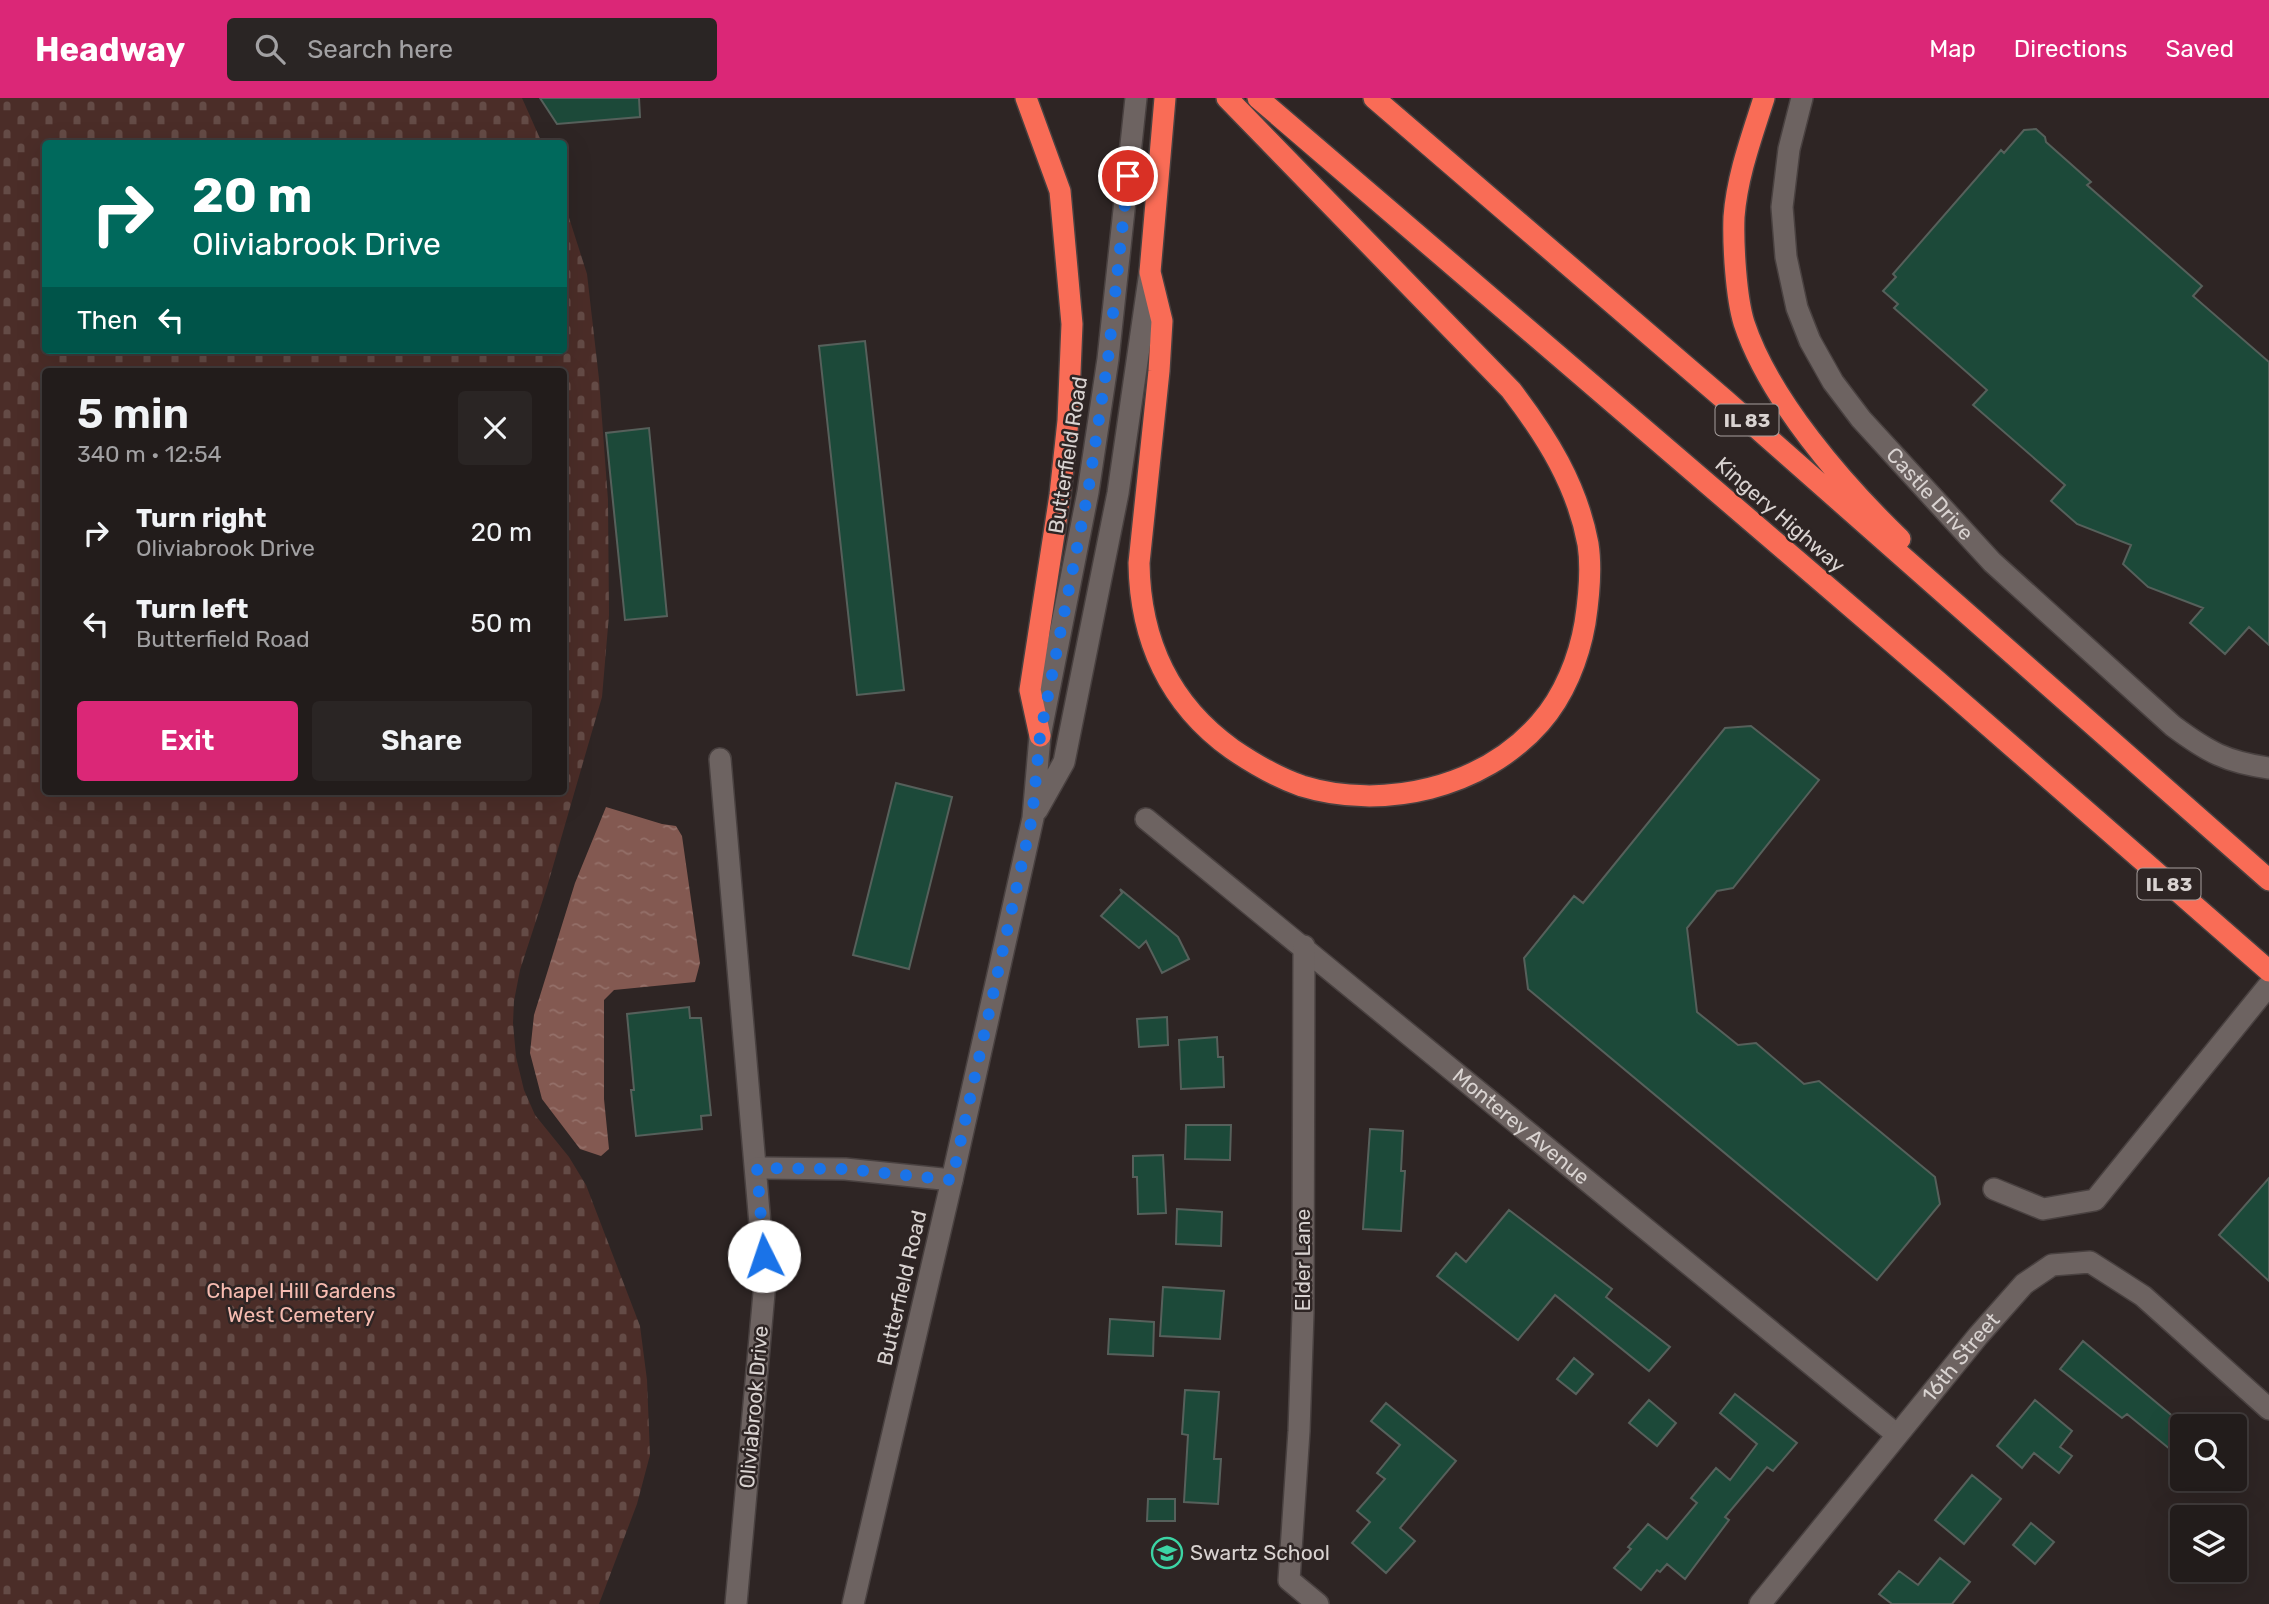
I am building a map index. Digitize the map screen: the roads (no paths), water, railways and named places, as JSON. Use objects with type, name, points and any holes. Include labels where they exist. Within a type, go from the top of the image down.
[{"type":"highway","points":[[1026,98],[1060,191],[1072,324],[1068,421],[1060,495],[1030,690],[1040,736]]},
{"type":"highway","name":"Butterfield Road","points":[[1150,272],[1165,98]]},
{"type":"highway","name":"Kingery Highway","points":[[1258,98],[1924,670],[2269,971]]},
{"type":"highway","name":"IL 83","points":[[1374,98],[1714,391],[2269,880]]},
{"type":"highway","points":[[1764,98],[1744,162],[1734,217],[1737,278],[1744,322],[1760,362],[1820,451],[1887,526],[2116,747]]},
{"type":"highway","points":[[1150,272],[1162,321],[1139,563],[1139,595],[1153,650],[1186,708],[1217,738],[1261,769],[1303,786],[1348,795],[1392,796],[1426,790],[1461,777],[1507,754],[1541,723],[1563,688],[1581,644],[1590,593],[1588,547],[1580,506],[1560,461],[1539,426],[1511,390],[1235,106]]},
{"type":"street","name":"Butterfield Road","points":[[853,1604],[952,1180],[1032,818],[1040,736],[1088,492],[1107,372],[1136,98]]},
{"type":"street","name":"Castle Drive","points":[[1802,98],[1789,149],[1782,207],[1786,257],[1797,308],[1810,341],[1833,382],[1861,419],[1992,562],[2173,726],[2205,750],[2238,764],[2269,768]]},
{"type":"street","name":"Butterfield Road","points":[[1032,818],[1064,762],[1118,493],[1150,272]]},
{"type":"street","name":"Oliviabrook Drive","points":[[720,759],[765,1282],[736,1604]]},
{"type":"street","name":"Monterey Avenue","points":[[1146,819],[1896,1434]]},
{"type":"street","name":"Elder Lane","points":[[1304,946],[1303,1313],[1299,1431],[1289,1580],[1318,1604]]},
{"type":"street","points":[[1994,1189],[2043,1209],[2095,1200],[2269,985]]},
{"type":"street","points":[[757,1168],[845,1169],[952,1180]]},
{"type":"street","name":"16th Street","points":[[1760,1604],[1978,1336],[2024,1284],[2052,1265],[2090,1262],[2143,1296],[2269,1409]]},
{"type":"water","points":[[606,807],[676,826],[682,836],[700,963],[695,982],[614,990],[604,1000],[604,1099],[609,1149],[601,1156],[580,1149],[542,1099],[530,1053],[534,1015],[575,883]]},
{"type":"place","name":"Swartz School","points":[[1167,1553]]},
{"type":"park label","name":"Chapel Hill Gardens West Cemetery","points":[[301,1303]]}]
